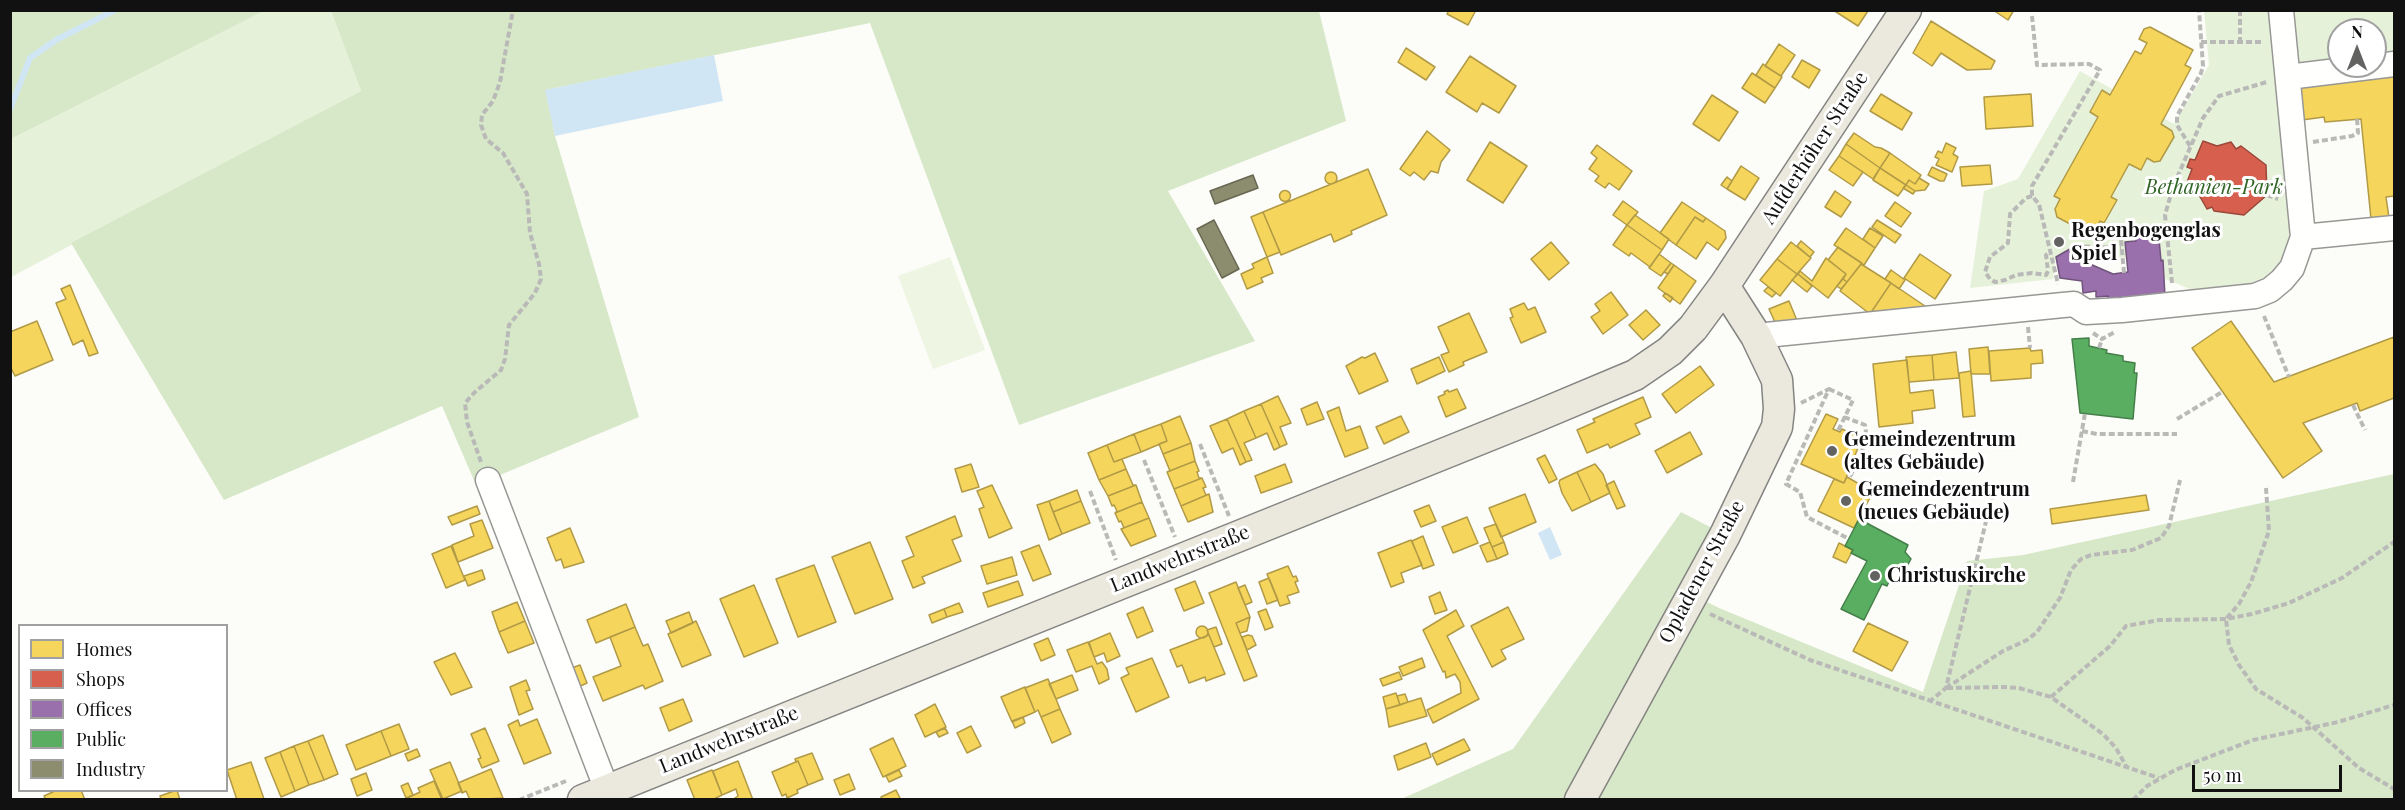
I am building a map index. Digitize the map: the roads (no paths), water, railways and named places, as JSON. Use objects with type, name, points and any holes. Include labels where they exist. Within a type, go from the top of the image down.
[{"type":"main road","name":"Aufderhöher Straße","points":[[1724,286],[1906,10]]},
{"type":"main road","name":"Opladener Straße","points":[[1580,800],[1725,535],[1777,427],[1779,409],[1777,380],[1756,336],[1724,286]]},
{"type":"main road","name":"Landwehrstraße","points":[[595,795],[1635,375],[1670,351],[1693,328],[1724,286]]},
{"type":"street","points":[[1756,336],[2074,304],[2085,312],[2175,304],[2255,296],[2270,290],[2282,280],[2299,253],[2303,237],[2281,10]]},
{"type":"street","points":[[2288,77],[2394,64]]},
{"type":"street","points":[[2303,237],[2394,228]]},
{"type":"street","name":"Landwehrstraße","points":[[488,480],[595,795]]},
{"type":"water","points":[[714,55],[723,101],[555,136],[545,90]]},
{"type":"water","points":[[1550,527],[1562,555],[1550,560],[1538,533]]},
{"type":"waterway","points":[[10,109],[30,58],[56,40],[115,10]]},
{"type":"place","name":"Regenbogenglas Spiel","points":[[2059,242]]},
{"type":"place","name":"Gemeindezentrum (altes Gebäude)","points":[[1832,451]]},
{"type":"place","name":"Gemeindezentrum (neues Gebäude)","points":[[1846,501]]},
{"type":"place","name":"Christuskirche","points":[[1875,576]]},
{"type":"park label","name":"Bethanien-Park","points":[[2214,188]]}]
